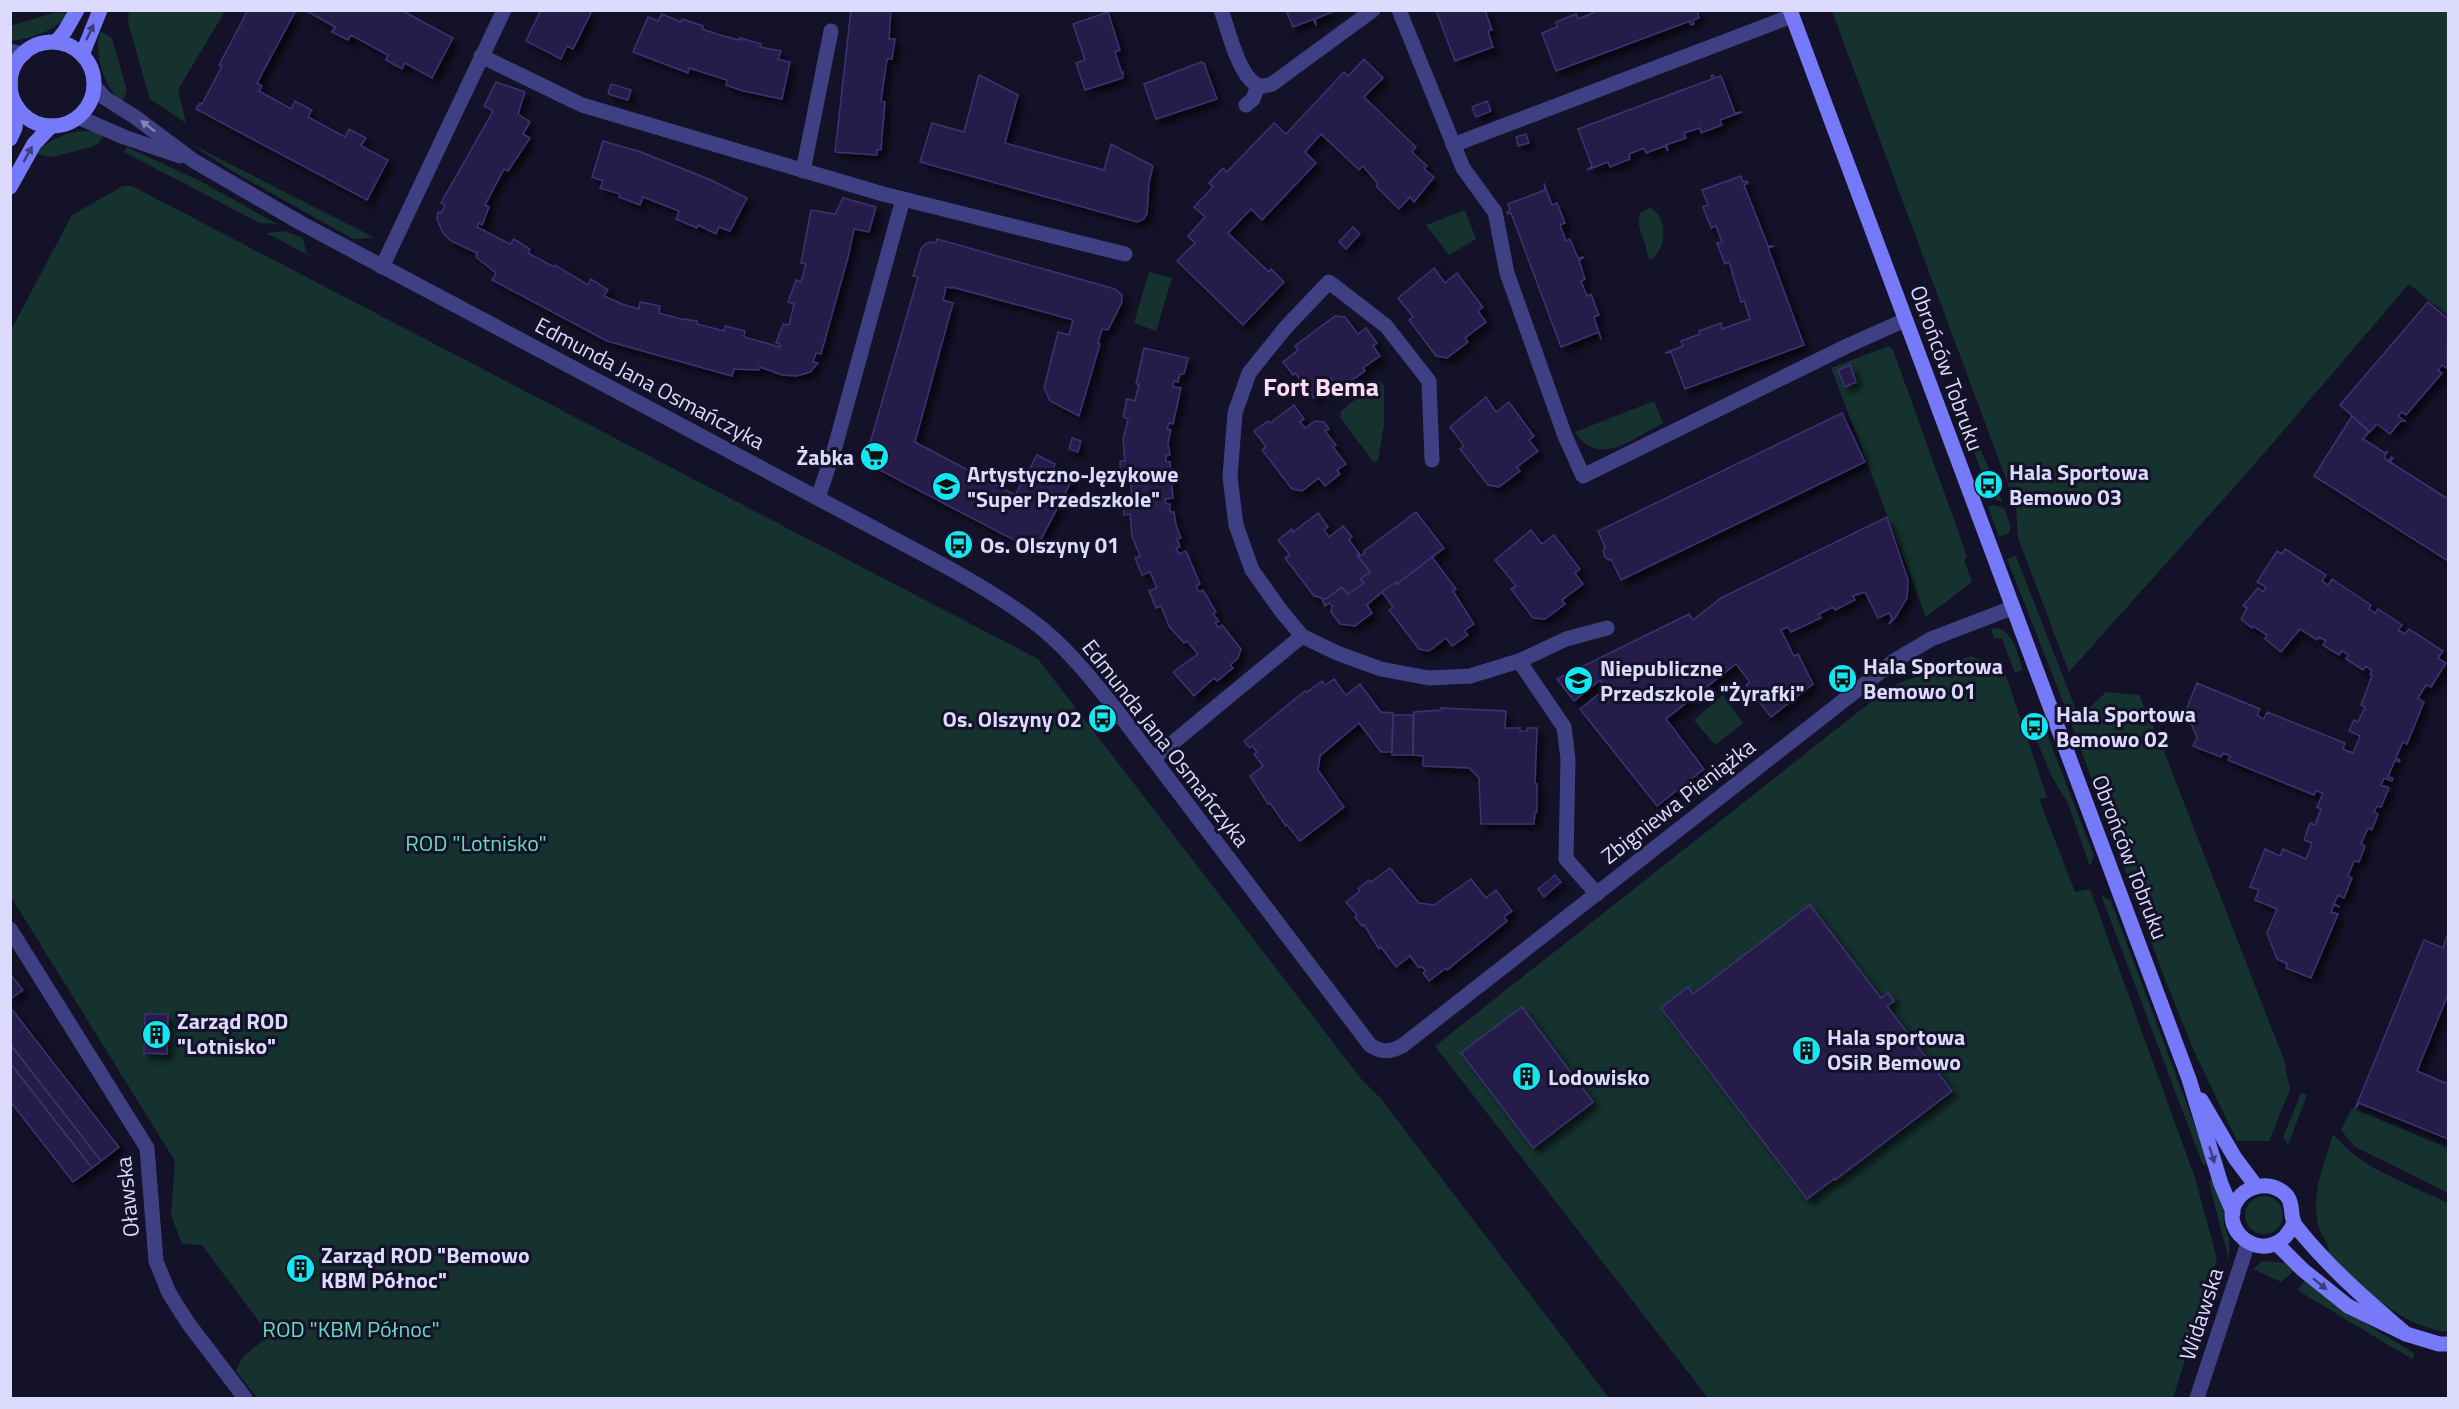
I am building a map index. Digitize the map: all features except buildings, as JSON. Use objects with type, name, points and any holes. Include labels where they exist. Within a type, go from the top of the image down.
[{"type":"street","points":[[56,42],[61,38],[77,10]]},
{"type":"street","points":[[82,54],[100,10]]},
{"type":"street","points":[[382,267],[504,10]]},
{"type":"street","points":[[1221,10],[1244,72],[1253,83],[1263,87],[1272,84],[1373,10]]},
{"type":"street","points":[[1399,10],[1463,168],[1495,212],[1507,273],[1565,436],[1583,476],[1847,346],[1905,320]]},
{"type":"street","points":[[1453,145],[1791,13]]},
{"type":"street","name":"Obrońców Tobruku","points":[[1791,13],[2189,1079],[2221,1184],[2233,1212]]},
{"type":"street","points":[[803,171],[831,32]]},
{"type":"street","points":[[56,42],[67,45],[82,54],[92,69],[94,86],[90,103],[78,117],[69,123],[51,126],[29,119],[17,107],[12,96],[11,85],[17,52],[39,44],[56,42]]},
{"type":"street","points":[[482,56],[582,105],[903,199],[1125,254]]},
{"type":"street","points":[[1246,105],[1253,99],[1258,85]]},
{"type":"street","name":"Edmunda Jana Osmańczyka","points":[[94,86],[105,98],[135,117],[194,161],[382,267],[986,588],[1046,632],[1083,668],[1371,1045],[1386,1052]]},
{"type":"street","points":[[10,139],[15,128],[17,107]]},
{"type":"street","name":"Edmunda Jana Osmańczyka","points":[[78,117],[124,137],[194,161]]},
{"type":"street","points":[[10,187],[34,144],[51,126]]},
{"type":"street","points":[[818,498],[835,447],[903,199]]},
{"type":"street","points":[[1432,459],[1430,381],[1386,326],[1329,282],[1286,327],[1249,373],[1235,413],[1230,477],[1236,525],[1252,570],[1302,636],[1337,653],[1381,669],[1429,678],[1470,676],[1519,661],[1566,639],[1607,628]]},
{"type":"street","name":"Zbigniewa Pieniążka","points":[[1386,1052],[1402,1046],[1894,661],[1931,639],[2012,608]]},
{"type":"street","points":[[1153,759],[1302,636]]},
{"type":"street","points":[[1519,661],[1564,727],[1568,759],[1566,859],[1597,894]]},
{"type":"street","name":"Oławska","points":[[10,929],[147,1148],[156,1261],[169,1293],[188,1323],[245,1398]]},
{"type":"street","name":"Obrońców Tobruku","points":[[2189,1079],[2235,1158],[2256,1186]]},
{"type":"street","points":[[2293,1216],[2290,1232],[2277,1244],[2259,1247],[2248,1243],[2238,1234],[2233,1212],[2237,1200],[2256,1186],[2268,1186],[2279,1190],[2288,1198],[2293,1216],[2324,1258],[2406,1334]]},
{"type":"street","name":"Widawska","points":[[2197,1398],[2248,1243]]},
{"type":"street","points":[[2277,1244],[2303,1270],[2348,1306],[2406,1334],[2439,1344],[2448,1344]]},
{"type":"green space","points":[[129,11],[225,11],[178,90],[186,123],[150,99],[128,23]]},
{"type":"green space","points":[[1832,11],[2448,11],[2448,316],[2409,284],[2254,465],[2069,672],[2018,538],[2016,506]]},
{"type":"green space","points":[[57,12],[68,14],[57,25],[42,33],[11,41],[10,26]]},
{"type":"green space","points":[[101,31],[112,38],[127,91],[122,102],[110,89],[99,59]]},
{"type":"green space","points":[[92,131],[104,134],[99,143],[91,147],[52,157],[36,154],[41,148],[61,136]]},
{"type":"green space","points":[[191,144],[375,238],[353,239],[232,171]]},
{"type":"green space","points":[[127,147],[202,182],[277,224],[260,223],[124,152]]},
{"type":"green space","name":"ROD \"Lotnisko\"","points":[[123,186],[132,186],[1038,659],[1362,1080],[1382,1100],[1609,1398],[257,1398],[236,1371],[242,1358],[269,1335],[202,1245],[182,1244],[171,1215],[175,1161],[11,897],[11,330],[72,215]]},
{"type":"green space","points":[[1650,208],[1660,218],[1663,232],[1661,248],[1652,259],[1648,258],[1639,223],[1641,212]]},
{"type":"green space","points":[[1465,210],[1476,239],[1449,255],[1426,225]]},
{"type":"green space","points":[[285,231],[303,238],[306,252],[318,260],[266,233]]},
{"type":"green space","points":[[1149,272],[1172,278],[1156,331],[1134,323]]},
{"type":"green space","points":[[1888,346],[1893,350],[1967,556],[1964,560],[1972,582],[1926,617],[1831,368]]},
{"type":"green space","points":[[1379,381],[1384,385],[1384,425],[1378,460],[1374,463],[1340,417],[1341,411]]},
{"type":"green space","points":[[1654,401],[1663,423],[1617,447],[1595,448],[1584,443],[1575,432]]},
{"type":"green space","points":[[1972,431],[2002,502],[1993,498],[1991,495],[1995,493],[1987,473],[1982,474],[1970,440]]},
{"type":"green space","points":[[1993,505],[2004,508],[2011,527],[2009,533],[1999,537],[1988,507]]},
{"type":"green space","points":[[2016,556],[2078,715],[2086,711],[2106,692],[2139,695],[2158,736],[2284,1060],[2290,1089],[2269,1141],[2237,1141],[2193,1049],[2007,559]]},
{"type":"green space","points":[[1996,628],[2011,639],[2023,670],[2015,673],[2002,639],[1994,638],[1991,629]]},
{"type":"green space","points":[[1971,656],[2004,670],[2047,797],[2039,799],[2075,892],[2090,889],[2195,1178],[2217,1259],[2173,1398],[1708,1398],[1435,1046],[1891,686]]},
{"type":"green space","points":[[1723,695],[1743,723],[1715,745],[1694,720]]},
{"type":"green space","points":[[2047,734],[2094,856],[2090,867],[2068,803],[2052,777],[2036,739]]},
{"type":"green space","points":[[2101,895],[2111,901],[2209,1164],[2203,1165]]},
{"type":"green space","points":[[2301,1093],[2307,1095],[2288,1145],[2283,1137]]},
{"type":"green space","points":[[2352,1108],[2448,1148],[2448,1193],[2355,1147],[2341,1130]]},
{"type":"green space","points":[[2333,1134],[2357,1157],[2371,1166],[2448,1203],[2448,1332],[2429,1328],[2397,1313],[2369,1292],[2329,1253],[2319,1227],[2316,1203],[2319,1180]]},
{"type":"green space","points":[[2214,1178],[2223,1201],[2224,1225],[2229,1239],[2229,1261],[2209,1182]]},
{"type":"green space","points":[[2264,1196],[2271,1197],[2277,1202],[2282,1208],[2282,1222],[2277,1228],[2271,1233],[2264,1234],[2257,1233],[2251,1228],[2246,1222],[2245,1215],[2246,1208],[2251,1202],[2257,1197]]},
{"type":"green space","points":[[2263,1261],[2285,1263],[2295,1270],[2281,1282],[2253,1269]]},
{"type":"green space","points":[[2305,1280],[2333,1303],[2415,1354],[2412,1359],[2297,1290]]},
{"type":"place","name":"Żabka","points":[[875,457]]},
{"type":"place","name":"Hala Sportowa Bemowo 03","points":[[1988,485]]},
{"type":"place","name":"Artystyczno-Językowe \"Super Przedszkole\"","points":[[946,487]]},
{"type":"place","name":"Os. Olszyny 01","points":[[959,545]]},
{"type":"place","name":"Hala Sportowa Bemowo 01","points":[[1842,679]]},
{"type":"place","name":"Niepubliczne Przedszkole \"Żyrafki\"","points":[[1579,681]]},
{"type":"place","name":"Os. Olszyny 02","points":[[1103,719]]},
{"type":"place","name":"Hala Sportowa Bemowo 02","points":[[2035,727]]},
{"type":"place","name":"Zarząd ROD \"Lotnisko\"","points":[[156,1034]]},
{"type":"place","name":"Hala sportowa OSiR Bemowo","points":[[1806,1050]]},
{"type":"place","name":"Lodowisko","points":[[1527,1077]]},
{"type":"place","name":"Zarząd ROD \"Bemowo KBM Północ\"","points":[[300,1268]]},
{"type":"district","name":"Fort Bema","points":[[1321,386]]},
{"type":"park label","name":"ROD \"KBM Północ\"","points":[[351,1329]]}]
